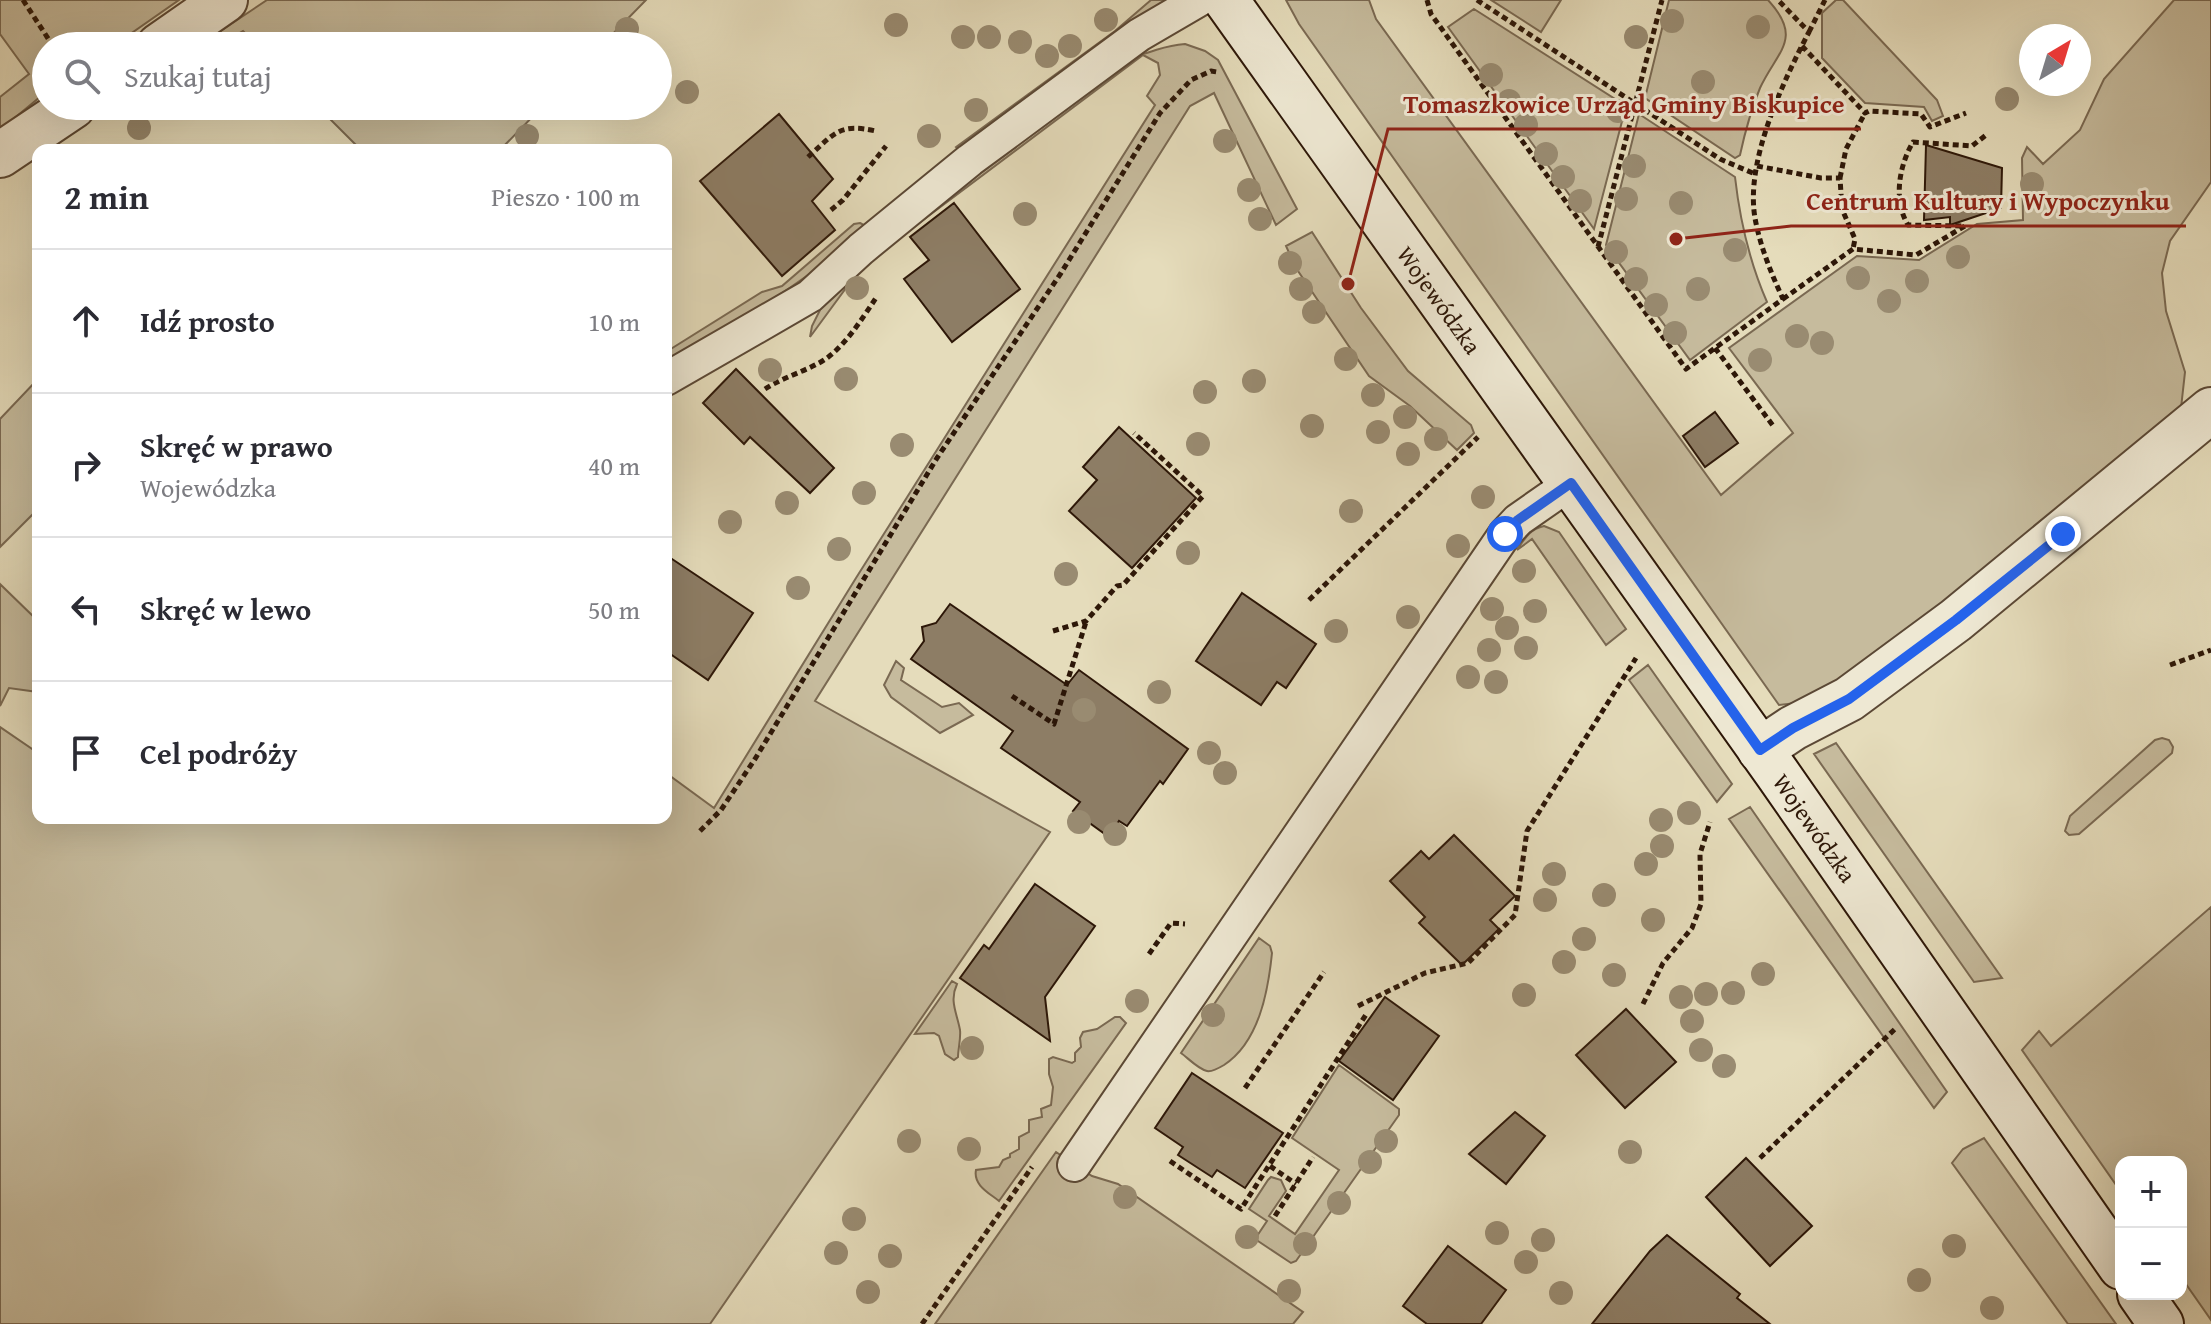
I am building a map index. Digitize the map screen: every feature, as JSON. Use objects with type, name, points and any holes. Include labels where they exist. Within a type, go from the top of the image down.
[{"type":"main road","points":[[179,32],[225,0]]},
{"type":"main road","name":"Wojewódzka","points":[[1226,0],[1760,750],[2115,1258]]},
{"type":"main road","points":[[0,155],[52,120]]},
{"type":"main road","points":[[1760,750],[1793,728],[1849,699],[1956,620],[2211,410]]},
{"type":"main road","points":[[2144,1300],[2161,1324]]},
{"type":"lane","points":[[672,376],[810,296],[861,249],[970,160],[1139,35],[1199,0]]},
{"type":"lane","points":[[1074,1165],[1505,534],[1518,520],[1571,483]]},
{"type":"path","points":[[23,0],[44,32]]},
{"type":"path","points":[[1427,0],[1431,14],[1686,369],[1853,249],[1916,255],[1965,226],[1908,225],[1901,213],[1903,158],[1913,142],[1972,146],[1986,135]]},
{"type":"path","points":[[1477,0],[1720,159],[1755,174]]},
{"type":"path","points":[[1598,248],[1662,0]]},
{"type":"path","points":[[1778,0],[1809,32]]},
{"type":"path","points":[[1783,299],[1769,267],[1754,215],[1755,174],[1764,132],[1825,0]]},
{"type":"path","points":[[1802,46],[1865,113]]},
{"type":"path","points":[[700,831],[721,810],[755,759],[937,458],[1068,261],[1160,113],[1191,80],[1211,71],[1222,72]]},
{"type":"path","points":[[1853,249],[1855,239],[1842,209],[1840,178],[1846,149],[1865,113],[1921,114],[1930,127],[1966,113]]},
{"type":"path","points":[[808,157],[843,129],[855,127],[876,131]]},
{"type":"path","points":[[831,210],[843,200],[886,146]]},
{"type":"path","points":[[1757,166],[1821,178],[1840,178]]},
{"type":"path","points":[[1715,348],[1774,427]]},
{"type":"path","points":[[1309,600],[1484,431]]},
{"type":"path","points":[[1012,696],[1054,724],[1086,621],[1117,586],[1123,585],[1203,496],[1134,433]]},
{"type":"path","points":[[1053,631],[1086,621]]},
{"type":"path","points":[[2170,665],[2211,650]]},
{"type":"path","points":[[1358,1006],[1425,973],[1468,963],[1515,915],[1527,831],[1640,653]]},
{"type":"path","points":[[1643,1004],[1663,963],[1692,928],[1701,904],[1700,854],[1710,822]]},
{"type":"path","points":[[1149,954],[1171,923],[1194,924]]},
{"type":"path","points":[[1245,1088],[1324,972]]},
{"type":"path","points":[[1170,1161],[1241,1209],[1286,1141],[1287,1133],[1367,1013]]},
{"type":"path","points":[[1760,1158],[1884,1039]]},
{"type":"path","points":[[1275,1216],[1313,1157]]},
{"type":"path","points":[[1270,1166],[1296,1184]]},
{"type":"shaded area","points":[[0,0],[179,0],[133,32],[32,32],[32,104],[0,130],[0,97],[29,74],[0,34]]},
{"type":"shaded area","points":[[267,0],[646,0],[615,32],[219,32]]},
{"type":"shaded area","points":[[1151,0],[1171,0],[958,149],[956,147],[1115,31]]},
{"type":"shaded area","points":[[1286,0],[1369,0],[1376,19],[1721,495],[1793,433],[1729,348],[1857,256],[1919,260],[1977,224],[2023,220],[2022,158],[2027,147],[2043,164],[2080,130],[2104,79],[2174,0],[2211,0],[2211,182],[2170,241],[2162,273],[2166,311],[2185,372],[2181,408],[2172,429],[1814,701],[1779,705],[1299,24]]},
{"type":"shaded area","points":[[1491,0],[1561,0],[1541,32]]},
{"type":"shaded area","points":[[1669,0],[1768,0],[1779,13],[1786,35],[1784,45],[1760,88],[1740,155],[1735,158],[1645,98]]},
{"type":"shaded area","points":[[1836,0],[1843,0],[1937,100],[1943,116],[1932,121],[1924,107],[1865,103],[1822,58],[1822,13]]},
{"type":"shaded area","points":[[1474,9],[1626,106],[1594,229],[1448,27]]},
{"type":"shaded area","points":[[1185,44],[1205,51],[1218,60],[1297,209],[1276,225],[1214,93],[1190,106],[815,701],[1050,832],[710,1324],[0,1324],[0,727],[32,749],[32,824],[672,824],[672,777],[714,808],[1155,105],[1147,96],[1160,75],[1158,63],[1143,55],[863,265],[810,337],[823,304],[860,261],[1119,63],[1160,49]]},
{"type":"shaded area","points":[[1639,114],[1735,177],[1746,241],[1767,302],[1690,360],[1606,245]]},
{"type":"shaded area","points":[[331,120],[529,120],[506,144],[355,144]]},
{"type":"shaded area","points":[[854,224],[864,225],[864,230],[818,268],[769,302],[672,360],[672,348],[762,292],[782,286]]},
{"type":"shaded area","points":[[1312,232],[1361,308],[1408,371],[1471,425],[1474,433],[1457,450],[1410,406],[1369,376],[1296,268],[1286,246]]},
{"type":"shaded area","points":[[32,385],[32,515],[0,547],[0,419]]},
{"type":"shaded area","points":[[1544,526],[1559,532],[1626,629],[1606,645],[1532,539],[1517,550],[1531,532]]},
{"type":"shaded area","points":[[0,584],[32,615],[32,691],[9,688],[0,706]]},
{"type":"shaded area","points":[[896,661],[904,668],[901,680],[942,707],[959,703],[973,715],[940,733],[891,697],[884,685]]},
{"type":"shaded area","points":[[1648,665],[1732,784],[1717,802],[1629,680]]},
{"type":"shaded area","points":[[2155,740],[2169,740],[2172,753],[2079,834],[2069,835],[2065,831],[2070,816]]},
{"type":"shaded area","points":[[1836,743],[2002,978],[1974,982],[1814,754]]},
{"type":"shaded area","points":[[1750,807],[1947,1092],[1934,1108],[1729,819]]},
{"type":"shaded area","points":[[2211,907],[2211,1320],[2187,1286],[2187,1156],[2115,1156],[2115,1183],[2022,1050],[2039,1031],[2051,1046]]},
{"type":"shaded area","points":[[1259,938],[1270,946],[1272,953],[1268,984],[1254,1030],[1236,1055],[1224,1065],[1211,1071],[1204,1070],[1181,1053]]},
{"type":"shaded area","points":[[952,981],[957,984],[954,1002],[960,1033],[958,1057],[954,1060],[945,1054],[939,1036],[934,1033],[915,1034]]},
{"type":"shaded area","points":[[1115,1017],[1126,1023],[999,1201],[979,1184],[976,1170],[999,1167],[1003,1160],[1019,1149],[1019,1137],[1029,1132],[1029,1120],[1042,1117],[1041,1109],[1051,1105],[1053,1087],[1049,1059],[1053,1057],[1072,1063],[1081,1047],[1083,1032],[1097,1029]]},
{"type":"shaded area","points":[[1339,1065],[1399,1109],[1399,1115],[1296,1261],[1291,1263],[1255,1239],[1267,1221],[1249,1209],[1271,1177],[1281,1180],[1286,1191],[1269,1216],[1295,1234],[1339,1170],[1292,1138]]},
{"type":"shaded area","points":[[1984,1138],[2116,1324],[2068,1324],[1952,1163],[1963,1149]]},
{"type":"shaded area","points":[[1056,1152],[1092,1176],[1118,1184],[1303,1312],[1293,1324],[935,1324]]},
{"type":"building","points":[[779,114],[833,179],[812,201],[835,230],[782,276],[700,181]]},
{"type":"building","points":[[1926,145],[2002,168],[2001,208],[1950,225],[1950,217],[1924,220]]},
{"type":"building","points":[[954,203],[1020,289],[952,342],[904,279],[929,260],[910,237]]},
{"type":"building","points":[[736,369],[834,468],[810,493],[750,437],[744,444],[703,403]]},
{"type":"building","points":[[1715,412],[1738,443],[1705,467],[1683,436]]},
{"type":"building","points":[[1119,427],[1196,498],[1132,568],[1069,511],[1097,480],[1083,467]]},
{"type":"building","points":[[672,559],[753,613],[708,680],[672,655]]},
{"type":"building","points":[[1242,593],[1316,644],[1286,688],[1277,682],[1261,705],[1196,661]]},
{"type":"building","points":[[950,604],[1067,685],[1079,670],[1188,749],[1127,826],[1119,821],[1109,837],[1073,811],[1080,802],[1001,748],[1013,731],[911,659],[924,641],[922,627],[936,623]]},
{"type":"building","points":[[1454,835],[1515,896],[1490,920],[1499,929],[1462,965],[1419,923],[1425,917],[1390,881],[1421,851],[1429,859]]},
{"type":"building","points":[[1035,884],[1095,926],[1045,997],[1050,1041],[960,978],[984,945],[989,949]]},
{"type":"building","points":[[1385,997],[1439,1036],[1393,1100],[1339,1061]]},
{"type":"building","points":[[1626,1009],[1676,1062],[1625,1108],[1576,1055]]},
{"type":"building","points":[[1192,1073],[1283,1133],[1245,1188],[1217,1170],[1212,1177],[1178,1155],[1183,1147],[1155,1128]]},
{"type":"building","points":[[1515,1112],[1545,1136],[1506,1184],[1469,1154]]},
{"type":"building","points":[[1746,1158],[1812,1226],[1770,1266],[1706,1197]]},
{"type":"building","points":[[1667,1235],[1740,1294],[1737,1298],[1770,1324],[1592,1324],[1650,1251]]},
{"type":"building","points":[[1448,1246],[1506,1290],[1481,1324],[1427,1324],[1403,1306]]},
{"type":"place","name":"Centrum Kultury i Wypoczynku","points":[[1676,239]]},
{"type":"place","name":"Tomaszkowice Urząd Gminy Biskupice","points":[[1348,284]]},
{"type":"route","points":[[1505,534],[1518,520],[1571,483],[1760,750],[1793,728],[1849,699],[1956,620],[2063,534]]}]
